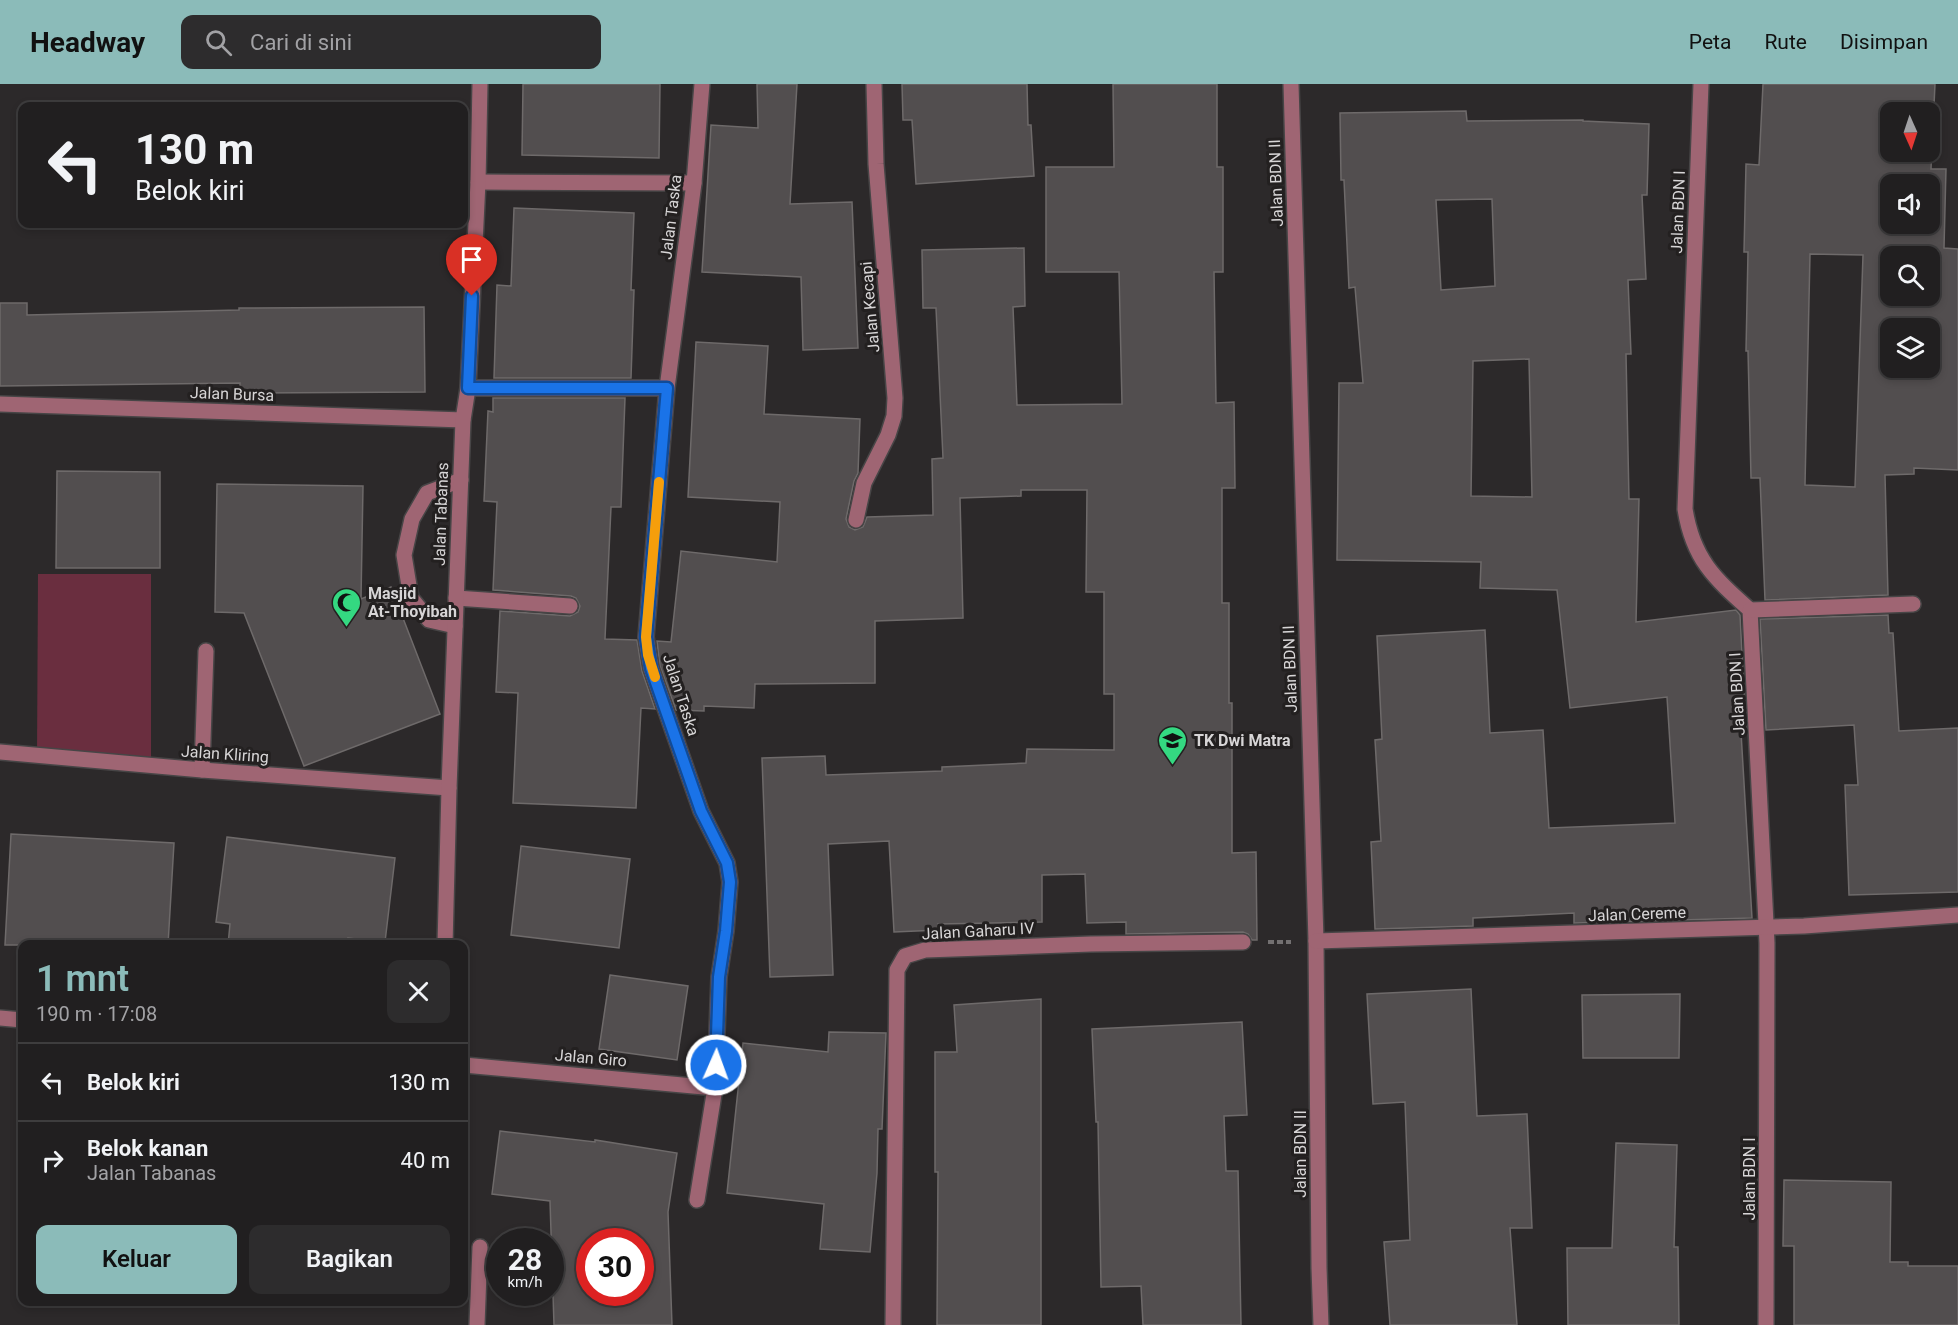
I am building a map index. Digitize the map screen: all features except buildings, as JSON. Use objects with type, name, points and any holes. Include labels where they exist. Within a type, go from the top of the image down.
[{"type":"street","name":"Jalan Tabanas","points":[[445,940],[454,626],[463,420],[468,388],[478,182],[480,84]]},
{"type":"street","name":"Jalan Taska","points":[[697,1200],[715,1088],[719,977],[730,882],[727,863],[701,811],[651,668],[646,637],[667,388],[694,183],[702,84]]},
{"type":"street","name":"Jalan Kecapi","points":[[856,520],[864,483],[888,435],[894,416],[895,398],[876,164],[874,84]]},
{"type":"street","name":"Jalan BDN II","points":[[1291,84],[1316,941],[1318,1257],[1321,1325]]},
{"type":"street","name":"Jalan BDN I","points":[[1701,84],[1685,509],[1693,541],[1701,559],[1710,572],[1750,610],[1767,928],[1766,1325]]},
{"type":"street","points":[[478,182],[694,183]]},
{"type":"street","points":[[468,388],[667,388]]},
{"type":"street","name":"Jalan Bursa","points":[[0,404],[463,420]]},
{"type":"street","points":[[454,626],[429,620],[411,598],[404,555],[412,519],[427,493],[461,480]]},
{"type":"street","points":[[456,598],[570,606]]},
{"type":"street","points":[[1750,610],[1913,604]]},
{"type":"street","points":[[202,770],[206,651]]},
{"type":"street","name":"Jalan Kliring","points":[[0,752],[448,788]]},
{"type":"street","name":"Jalan Cereme","points":[[1316,941],[1767,928],[1958,915]]},
{"type":"street","name":"Jalan Gaharu IV","points":[[893,1325],[897,970],[905,956],[925,950],[1091,944],[1244,942]]},
{"type":"street","points":[[0,1018],[18,1020]]},
{"type":"street","name":"Jalan Giro","points":[[468,1065],[715,1088]]},
{"type":"street","points":[[477,1325],[480,1248]]},
{"type":"path","points":[[1244,942],[1316,941]]},
{"type":"shaded area","points":[[38,574],[151,574],[151,757],[37,757]]},
{"type":"slow traffic","points":[[655,677],[648,655],[646,637],[659,482]]},
{"type":"place","name":"Masjid At-Thoyibah","points":[[347,628]]},
{"type":"place","name":"TK Dwi Matra","points":[[1173,766]]},
{"type":"route","points":[[472,296],[468,388],[667,388],[646,637],[651,668],[701,811],[727,863],[730,882],[719,977],[716,1065]]}]
